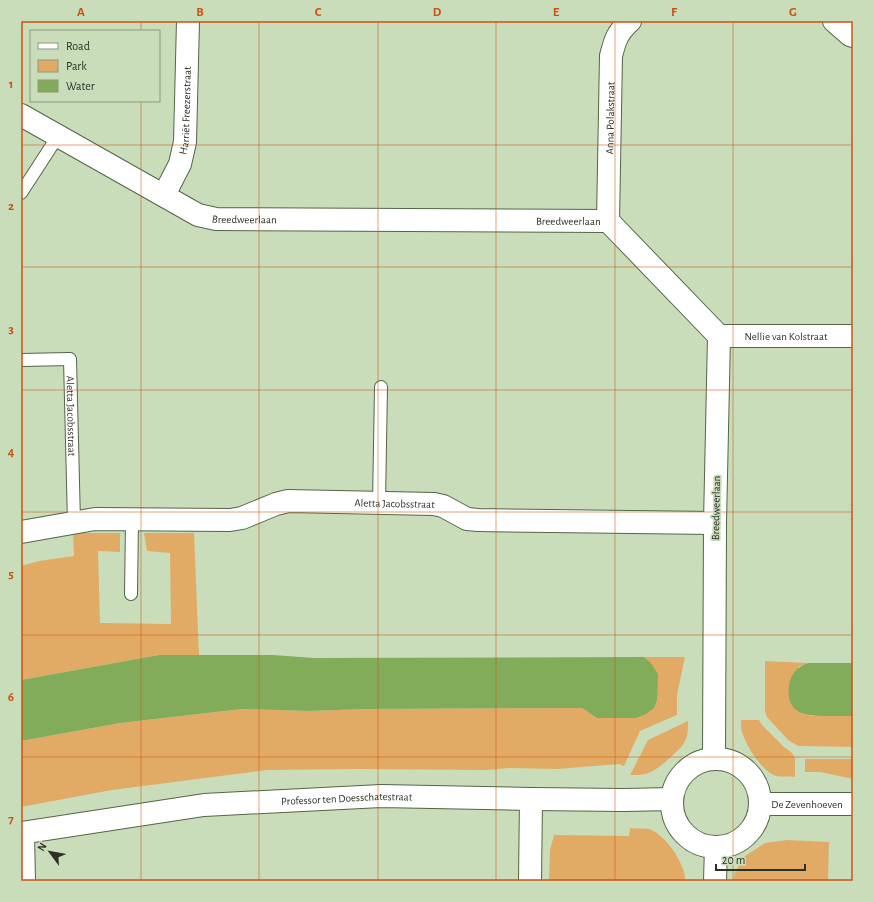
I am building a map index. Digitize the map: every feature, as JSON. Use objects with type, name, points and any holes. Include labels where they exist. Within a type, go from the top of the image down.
[{"type":"street","name":"Harriët Freezerstraat","points":[[164,195],[180,164],[185,142],[188,21]]},
{"type":"street","name":"Anna Polakstraat","points":[[608,221],[611,56],[616,37],[630,21]]},
{"type":"street","points":[[834,21],[853,36]]},
{"type":"street","name":"Breedweerlaan","points":[[21,115],[198,215],[216,219],[608,221],[719,336],[715,524],[714,758]]},
{"type":"street","name":"Nellie van Kolstraat","points":[[719,336],[853,336]]},
{"type":"street","name":"Aletta Jacobsstraat","points":[[21,532],[95,519],[230,520],[242,518],[276,504],[288,501],[434,504],[443,506],[467,519],[478,520],[715,524]]},
{"type":"street","points":[[714,758],[732,761],[747,771],[758,786],[760,804],[754,826],[738,842],[716,847],[698,844],[683,833],[674,817],[672,799],[676,784],[685,770],[698,762],[714,758]]},
{"type":"street","name":"Professor ten Doesschatestraat","points":[[24,881],[22,833],[204,805],[381,796],[624,800],[672,799]]},
{"type":"street","points":[[530,881],[531,799]]},
{"type":"street","name":"De Zevenhoeven","points":[[760,804],[853,804]]},
{"type":"street","points":[[716,847],[716,881]]},
{"type":"lane","points":[[21,193],[58,136]]},
{"type":"lane","name":"Aletta Jacobsstraat","points":[[21,360],[70,359],[74,523]]},
{"type":"lane","points":[[379,503],[381,387]]},
{"type":"lane","points":[[131,594],[132,520]]},
{"type":"green space","points":[[73,533],[120,533],[120,552],[98,551],[100,623],[171,624],[170,553],[147,551],[144,533],[194,533],[199,655],[159,655],[21,680],[21,566],[39,561],[74,556]]},
{"type":"green space","points":[[644,657],[685,657],[677,695],[677,715],[640,731],[624,766],[619,764],[557,769],[509,768],[486,770],[267,770],[112,790],[21,807],[21,741],[120,723],[243,709],[308,711],[365,709],[582,708],[597,718],[650,662]]},
{"type":"green space","points":[[765,661],[808,663],[798,667],[810,716],[853,716],[853,747],[798,746],[788,740],[767,717],[765,711]]},
{"type":"green space","points":[[741,720],[759,720],[784,747],[791,752],[795,758],[795,777],[776,776],[760,764],[744,738]]},
{"type":"green space","points":[[688,721],[688,733],[686,739],[681,747],[672,756],[662,765],[649,773],[630,775],[648,740]]},
{"type":"green space","points":[[805,759],[853,759],[853,779],[820,772],[805,772]]},
{"type":"green space","points":[[630,828],[649,829],[666,841],[682,866],[685,881],[549,881],[550,850],[554,835],[629,836]]},
{"type":"green space","points":[[787,840],[829,842],[828,881],[733,881],[735,872],[745,856],[765,843]]},
{"type":"water","points":[[159,655],[273,655],[314,658],[644,657],[650,662],[658,674],[657,700],[654,708],[646,714],[636,718],[597,718],[582,708],[365,709],[308,711],[242,709],[120,723],[21,741],[21,680]]},
{"type":"water","points":[[808,663],[853,663],[853,716],[812,715],[805,714],[794,708],[790,702],[790,681],[795,671]]}]
